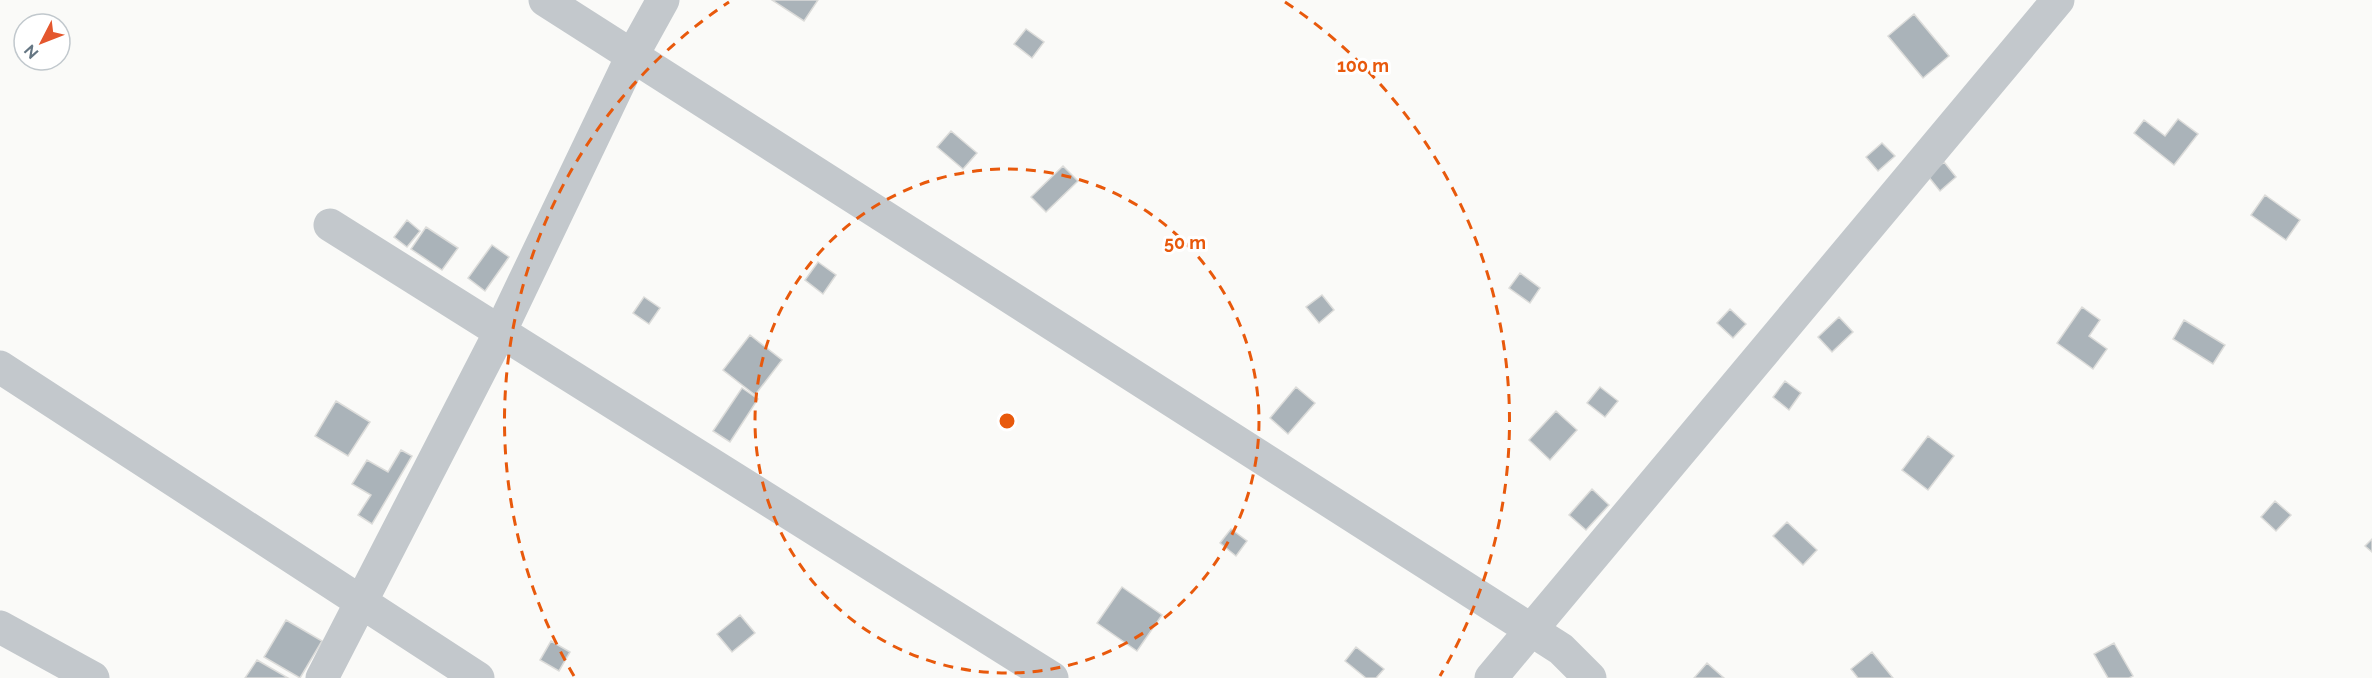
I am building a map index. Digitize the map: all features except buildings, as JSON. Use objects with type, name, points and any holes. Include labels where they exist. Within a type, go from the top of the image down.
[{"type":"street","points":[[545,0],[1561,650],[1590,678]]},
{"type":"street","points":[[322,678],[500,332],[632,56],[663,0]]},
{"type":"street","points":[[1491,678],[2058,0]]},
{"type":"street","points":[[330,225],[1052,678]]},
{"type":"street","points":[[0,367],[478,678]]},
{"type":"street","points":[[0,627],[93,678]]}]
